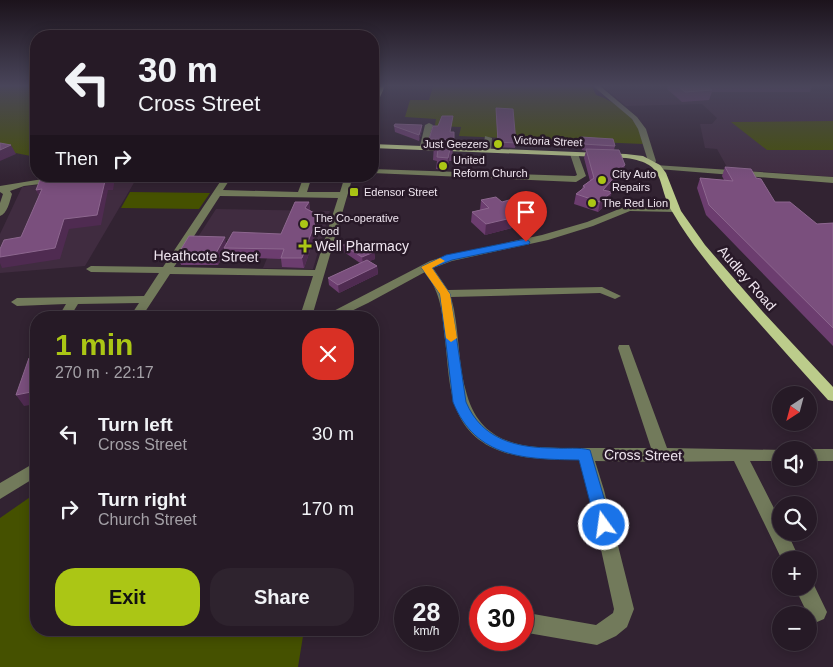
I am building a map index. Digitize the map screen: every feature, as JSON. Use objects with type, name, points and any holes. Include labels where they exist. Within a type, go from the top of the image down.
[{"type":"main road","name":"Victoria Street","points":[[379,146],[636,156],[655,164]]},
{"type":"main road","name":"Audley Road","points":[[655,164],[675,209],[706,253],[727,279],[833,396]]},
{"type":"street","points":[[634,117],[642,129],[655,164],[833,180]]},
{"type":"street","points":[[422,148],[429,125]]},
{"type":"street","points":[[487,150],[488,138]]},
{"type":"street","points":[[379,170],[576,179],[582,176],[574,154]]},
{"type":"street","points":[[2,190],[39,182]]},
{"type":"street","points":[[140,311],[224,182]]},
{"type":"street","points":[[302,194],[306,182]]},
{"type":"street","points":[[308,311],[347,182]]},
{"type":"street","points":[[0,213],[8,197],[8,194],[2,190]]},
{"type":"street","points":[[217,192],[343,195]]},
{"type":"street","points":[[342,311],[426,267],[449,258],[544,238],[590,224],[629,208],[675,209]]},
{"type":"street","name":"Cross Street","points":[[426,267],[445,294],[460,402],[472,425],[488,439],[518,452],[535,454],[772,455]]},
{"type":"street","name":"Heathcote Street","points":[[90,269],[320,273]]},
{"type":"street","points":[[445,294],[602,290],[615,296]]},
{"type":"street","points":[[17,302],[148,299]]},
{"type":"street","points":[[68,311],[74,301]]},
{"type":"street","points":[[624,348],[662,456]]},
{"type":"street","points":[[534,624],[597,635],[609,629],[622,616],[624,609],[596,490],[584,454]]},
{"type":"street","points":[[739,455],[787,551]]},
{"type":"street","points":[[817,455],[833,455]]},
{"type":"street","points":[[0,492],[30,473]]},
{"type":"shaded area","points":[[833,117],[833,177],[728,169],[717,149],[705,148],[700,124],[712,124],[717,118]]},
{"type":"shaded area","points":[[59,182],[134,182],[85,266],[0,273],[0,234],[22,187]]},
{"type":"shaded area","points":[[216,209],[330,211],[313,269],[263,268],[274,241],[196,240]]},
{"type":"green space","points":[[0,117],[30,117],[30,156],[0,150]]},
{"type":"green space","points":[[407,117],[630,117],[638,128],[643,144],[459,136],[461,127],[437,126],[435,125],[436,119]]},
{"type":"green space","points":[[833,121],[833,150],[767,150],[731,122]]},
{"type":"green space","points":[[130,192],[210,193],[199,209],[121,208]]},
{"type":"green space","points":[[30,497],[30,636],[303,636],[298,667],[0,667],[0,518]]},
{"type":"building","points":[[442,117],[453,117],[450,132],[454,132],[454,140],[429,139],[433,126],[438,126]]},
{"type":"building","points":[[497,117],[514,117],[516,143],[498,142]]},
{"type":"building","points":[[395,124],[422,125],[419,135],[394,126]]},
{"type":"building","points":[[581,137],[613,139],[615,146],[583,144]]},
{"type":"building","points":[[435,141],[453,142],[453,149],[450,149],[448,158],[437,157],[438,149],[434,149]]},
{"type":"building","points":[[0,143],[11,145],[0,150]]},
{"type":"building","points":[[586,149],[619,150],[625,165],[617,171],[618,173],[603,190],[612,192],[600,202],[576,194],[594,178]]},
{"type":"building","points":[[725,167],[751,169],[756,178],[761,179],[775,202],[790,202],[817,224],[833,223],[833,328],[709,205],[700,178],[733,181]]},
{"type":"building","points":[[39,182],[105,182],[97,215],[64,219],[55,248],[0,257],[0,249],[4,240],[21,237],[42,189],[36,190]]},
{"type":"building","points":[[496,197],[502,202],[509,200],[522,210],[515,211],[520,216],[486,224],[472,212],[489,208],[481,200]]},
{"type":"building","points":[[295,202],[309,202],[305,208],[318,215],[302,258],[281,258],[284,249],[224,248],[233,232],[281,234]]},
{"type":"building","points":[[189,236],[225,237],[215,255],[178,254]]},
{"type":"building","points":[[355,240],[374,252],[362,257],[343,245]]},
{"type":"building","points":[[367,260],[377,266],[338,285],[328,278]]},
{"type":"building","points":[[29,358],[30,392],[16,395]]},
{"type":"slow traffic","points":[[440,261],[426,267],[445,294],[451,338]]},
{"type":"place","name":"Just Geezers","points":[[498,144]]},
{"type":"place","name":"United Reform Church","points":[[443,166]]},
{"type":"place","name":"City Auto Repairs","points":[[602,180]]},
{"type":"place","name":"Edensor Street","points":[[354,192]]},
{"type":"place","name":"The Red Lion","points":[[592,203]]},
{"type":"place","name":"The Co-operative Food","points":[[304,224]]},
{"type":"place","name":"Well Pharmacy","points":[[305,246]]},
{"type":"route","points":[[526,242],[449,258],[426,267],[445,294],[460,402],[465,414],[478,432],[488,439],[518,452],[584,454],[596,490],[604,525]]}]
